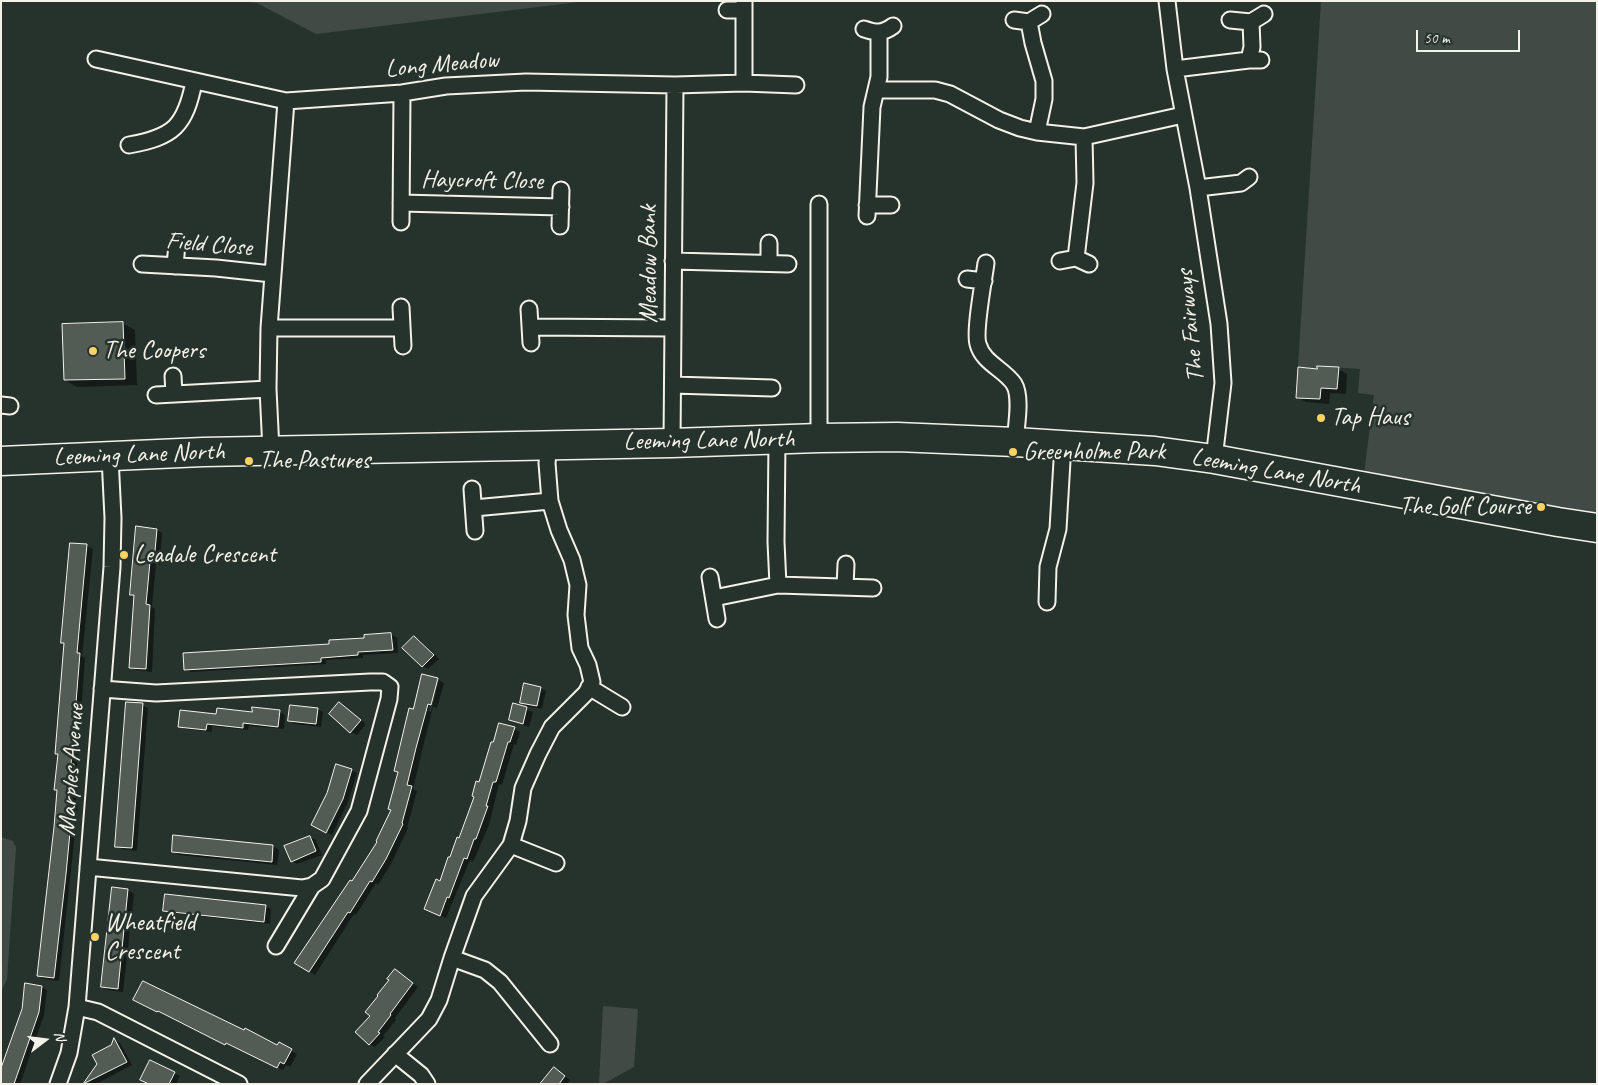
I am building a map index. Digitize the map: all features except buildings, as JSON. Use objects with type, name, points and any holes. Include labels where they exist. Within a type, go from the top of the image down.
[{"type":"highway","name":"Leeming Lane North","points":[[1,461],[271,450],[898,437],[1063,444],[1155,451],[1597,528]]},
{"type":"street","name":"The Fairways","points":[[1167,1],[1183,116],[1198,188],[1222,352],[1223,383],[1214,460]]},
{"type":"street","points":[[727,10],[744,6],[744,83]]},
{"type":"street","points":[[1230,20],[1251,22],[1264,14]]},
{"type":"street","points":[[1014,20],[1036,18],[1032,43],[1044,81],[1044,99],[1037,132]]},
{"type":"street","points":[[1176,69],[1255,60],[1252,47],[1251,22]]},
{"type":"street","points":[[891,205],[867,210],[872,107],[879,77],[872,31],[882,33],[893,26]]},
{"type":"street","name":"Long Meadow","points":[[96,59],[286,101],[402,93],[446,86],[526,82],[796,85]]},
{"type":"street","points":[[129,145],[151,141],[170,133],[184,118],[190,105],[194,82]]},
{"type":"street","name":"Meadow Bank","points":[[672,443],[675,85]]},
{"type":"street","points":[[876,90],[935,90],[950,94],[999,120],[1037,132],[1084,137],[1183,116]]},
{"type":"street","name":"Haycroft Close","points":[[401,222],[402,93]]},
{"type":"street","points":[[271,450],[268,389],[269,328],[286,101]]},
{"type":"street","points":[[1060,261],[1083,261],[1084,137]]},
{"type":"street","points":[[1198,188],[1241,183],[1249,177]]},
{"type":"street","points":[[560,226],[561,190]]},
{"type":"street","name":"Haycroft Close","points":[[401,203],[561,207]]},
{"type":"street","points":[[819,204],[819,438]]},
{"type":"street","points":[[769,242],[769,264]]},
{"type":"street","points":[[175,266],[177,244]]},
{"type":"street","points":[[673,261],[788,264]]},
{"type":"street","points":[[986,263],[978,344],[985,358],[1014,385],[1018,406],[1015,442]]},
{"type":"street","name":"Field Close","points":[[142,264],[272,274]]},
{"type":"street","points":[[967,279],[984,281]]},
{"type":"street","points":[[401,307],[403,346]]},
{"type":"street","points":[[529,309],[531,343]]},
{"type":"street","points":[[530,327],[672,328]]},
{"type":"street","points":[[269,328],[402,328]]},
{"type":"street","points":[[173,376],[174,394]]},
{"type":"street","points":[[673,385],[772,388]]},
{"type":"street","points":[[156,395],[268,389]]},
{"type":"street","points":[[778,440],[776,542],[778,585]]},
{"type":"street","points":[[367,1084],[428,1019],[439,1000],[474,896],[511,845],[518,821],[523,788],[538,754],[552,726],[586,692],[592,682],[588,665],[580,648],[576,615],[578,585],[574,568],[550,501],[547,463],[549,444]]},
{"type":"street","points":[[1047,602],[1048,567],[1058,529],[1063,444]]},
{"type":"street","name":"Marples Avenue","points":[[58,1084],[69,1053],[77,1007],[112,557],[113,518],[110,457]]},
{"type":"street","points":[[472,489],[475,531]]},
{"type":"street","points":[[474,508],[550,501]]},
{"type":"street","points":[[845,587],[846,564]]},
{"type":"street","points":[[710,577],[717,620]]},
{"type":"street","points":[[714,598],[778,585],[874,588]]},
{"type":"street","points":[[102,689],[156,693],[370,682],[383,682],[390,687],[389,699],[359,811],[322,878],[312,886],[276,946]]},
{"type":"street","points":[[589,687],[622,707]]},
{"type":"street","points":[[511,845],[556,863]]},
{"type":"street","points":[[88,867],[302,888],[312,886]]},
{"type":"street","points":[[452,958],[485,970],[500,982],[550,1044]]},
{"type":"street","points":[[77,1007],[98,1012],[239,1084]]},
{"type":"street","points":[[395,1054],[421,1075],[427,1084]]},
{"type":"shaded area","points":[[237,1],[587,1],[316,34],[257,3]]},
{"type":"shaded area","points":[[1321,1],[1597,1],[1597,515],[1364,474],[1374,395],[1358,393],[1360,369],[1318,366],[1317,369],[1298,367]]},
{"type":"shaded area","points":[[1,837],[13,841],[16,847],[7,979],[1,992]]},
{"type":"shaded area","points":[[603,1006],[638,1009],[634,1067],[603,1084],[599,1084]]},
{"type":"place","name":"The Coopers","points":[[93,351]]},
{"type":"place","name":"Tap Haus","points":[[1321,418]]},
{"type":"place","name":"Greenholme Park","points":[[1013,452]]},
{"type":"place","name":"The Pastures","points":[[249,461]]},
{"type":"place","name":"The Golf Course","points":[[1541,507]]},
{"type":"place","name":"Leadale Crescent","points":[[124,555]]},
{"type":"place","name":"Wheatfield Crescent","points":[[95,937]]}]
